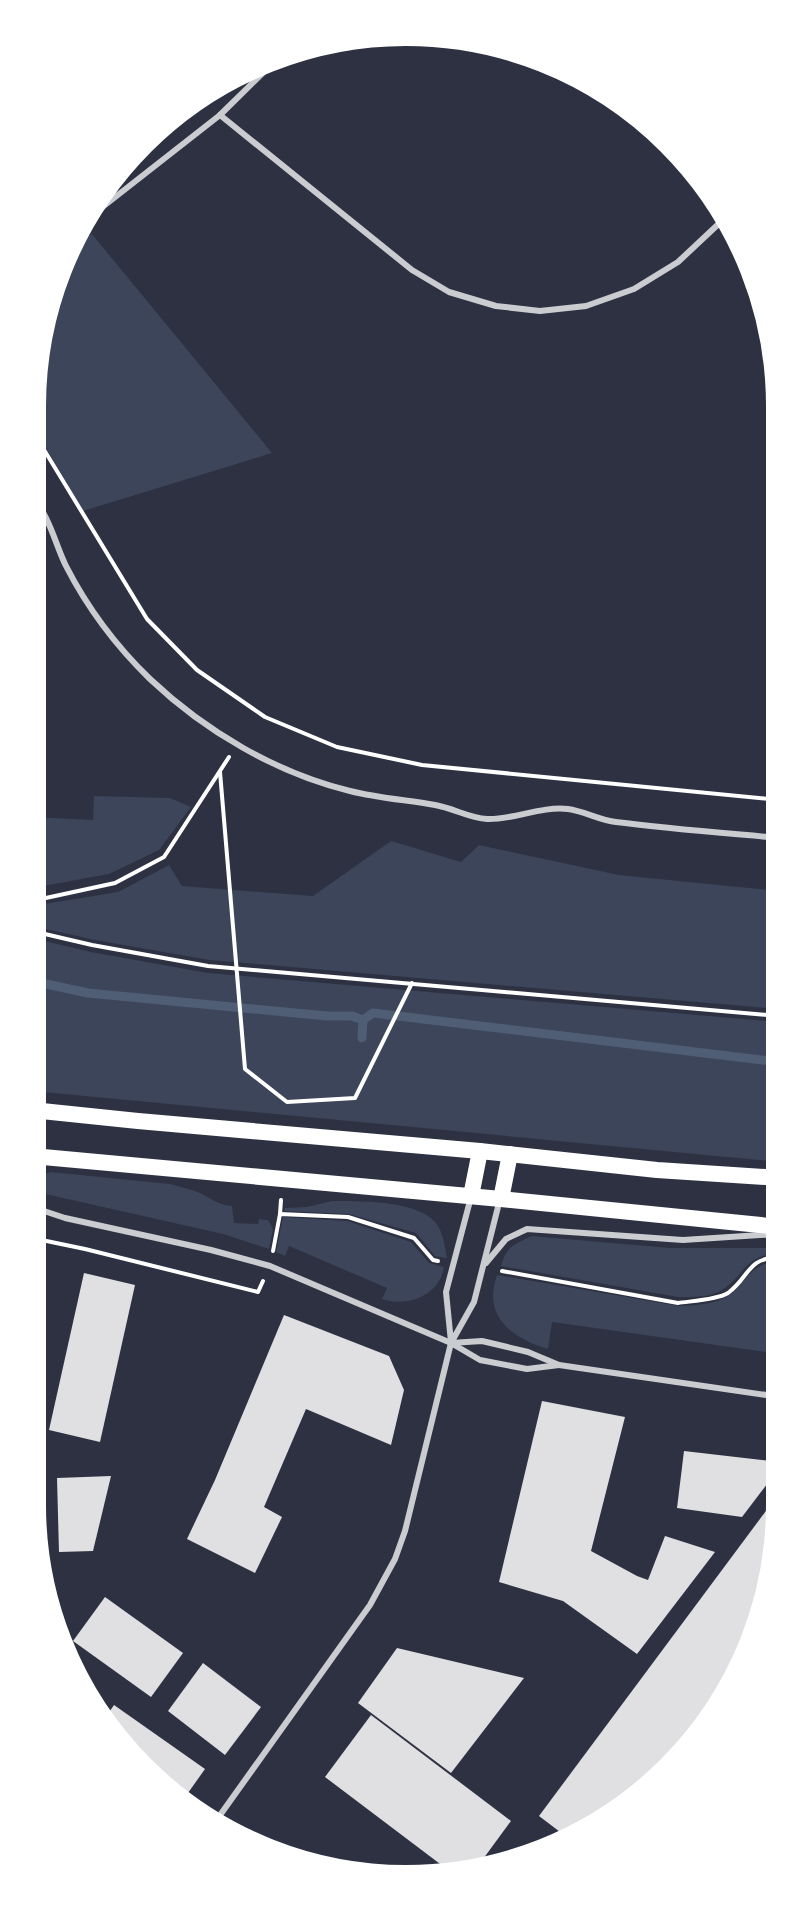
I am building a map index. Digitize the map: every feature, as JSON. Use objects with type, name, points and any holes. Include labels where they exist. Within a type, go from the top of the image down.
[{"type":"highway","points":[[42,1111],[480,1151],[657,1170],[770,1177]]},
{"type":"highway","points":[[471,1197],[480,1151]]},
{"type":"highway","points":[[501,1199],[510,1154]]},
{"type":"highway","points":[[42,1157],[770,1226]]},
{"type":"street","points":[[99,210],[220,116],[265,71]]},
{"type":"street","points":[[220,116],[411,270],[449,292],[496,306],[540,311],[586,306],[634,289],[678,262],[720,223]]},
{"type":"street","points":[[42,513],[74,580],[90,606],[128,656],[149,678],[180,704],[237,744],[289,770],[322,784],[373,796],[439,806],[478,818],[496,819],[546,809],[566,809],[615,822],[770,837]]},
{"type":"street","points":[[451,1343],[446,1292],[471,1197]]},
{"type":"street","points":[[219,1817],[380,1588],[395,1559],[405,1531],[451,1343],[470,1312],[501,1199]]},
{"type":"street","points":[[42,1210],[65,1218],[211,1250],[270,1266],[451,1343],[480,1360],[527,1369],[559,1365]]},
{"type":"street","points":[[483,1267],[492,1253],[506,1239],[527,1229],[683,1240],[770,1234]]},
{"type":"street","points":[[451,1343],[482,1341],[528,1352],[559,1365],[770,1396]]},
{"type":"path","points":[[42,446],[147,619],[197,670],[265,717],[337,747],[422,765],[770,799]]},
{"type":"path","points":[[42,899],[115,884],[164,857],[237,744]]},
{"type":"path","points":[[220,772],[245,1069],[287,1102],[355,1098],[412,983]]},
{"type":"path","points":[[42,933],[208,966],[770,1015]]},
{"type":"path","points":[[270,1266],[280,1214],[348,1217],[414,1238],[433,1260],[455,1264]]},
{"type":"path","points":[[42,1240],[258,1292]]},
{"type":"path","points":[[483,1267],[678,1303],[705,1300],[728,1293],[752,1265],[770,1258]]},
{"type":"shaded area","points":[[92,234],[272,453],[83,511],[42,441],[43,382],[49,335],[61,289],[82,240]]},
{"type":"shaded area","points":[[94,796],[170,798],[191,807],[159,850],[109,874],[42,886],[42,817],[93,820]]},
{"type":"shaded area","points":[[391,841],[461,862],[479,845],[619,875],[770,890],[770,1008],[209,960],[42,928],[42,904],[118,892],[169,865],[182,886],[313,896]]},
{"type":"shaded area","points":[[42,940],[91,952],[208,973],[770,1021],[770,1161],[42,1092]]},
{"type":"shaded area","points":[[51,1172],[170,1184],[196,1192],[219,1203],[232,1206],[234,1223],[258,1224],[259,1219],[268,1220],[273,1229],[269,1249],[223,1234],[42,1193],[42,1174]]},
{"type":"shaded area","points":[[332,1201],[387,1203],[427,1215],[436,1223],[440,1231],[447,1258],[435,1256],[416,1233],[349,1214],[284,1211],[285,1208],[307,1207]]},
{"type":"shaded area","points":[[283,1217],[347,1221],[411,1242],[429,1263],[444,1267],[442,1276],[434,1288],[414,1300],[397,1302],[382,1299],[387,1288],[289,1246],[285,1256],[276,1252]]},
{"type":"shaded area","points":[[532,1236],[670,1248],[770,1248],[770,1255],[753,1261],[725,1288],[714,1294],[678,1297],[501,1266],[512,1246]]},
{"type":"shaded area","points":[[770,1262],[770,1353],[552,1322],[548,1349],[512,1332],[503,1324],[494,1303],[493,1290],[497,1275],[679,1306],[705,1304],[730,1294],[756,1268]]},
{"type":"building","points":[[84,1273],[135,1285],[100,1442],[49,1430]]},
{"type":"building","points":[[284,1315],[389,1356],[404,1390],[391,1445],[306,1409],[264,1507],[282,1517],[255,1573],[187,1539],[215,1480]]},
{"type":"building","points":[[542,1401],[625,1417],[591,1551],[648,1580],[665,1536],[715,1552],[637,1654],[563,1601],[499,1582]]},
{"type":"building","points":[[684,1451],[770,1461],[770,1480],[742,1517],[677,1508]]},
{"type":"building","points":[[111,1476],[93,1551],[59,1552],[57,1478]]},
{"type":"building","points":[[770,1505],[767,1553],[751,1622],[721,1687],[695,1727],[646,1779],[628,1794],[588,1820],[562,1833],[539,1816]]},
{"type":"building","points":[[105,1597],[183,1653],[151,1697],[73,1641]]},
{"type":"building","points":[[397,1648],[524,1678],[451,1773],[358,1703]]},
{"type":"building","points":[[203,1663],[261,1707],[225,1755],[168,1711]]},
{"type":"building","points":[[114,1705],[205,1769],[186,1796],[132,1745],[108,1714]]},
{"type":"building","points":[[371,1715],[511,1821],[482,1861],[444,1867],[325,1777]]},
{"type":"waterway","points":[[42,983],[88,993],[327,1016],[352,1016],[363,1020],[362,1038]]},
{"type":"waterway","points":[[363,1020],[373,1013],[770,1061]]}]
